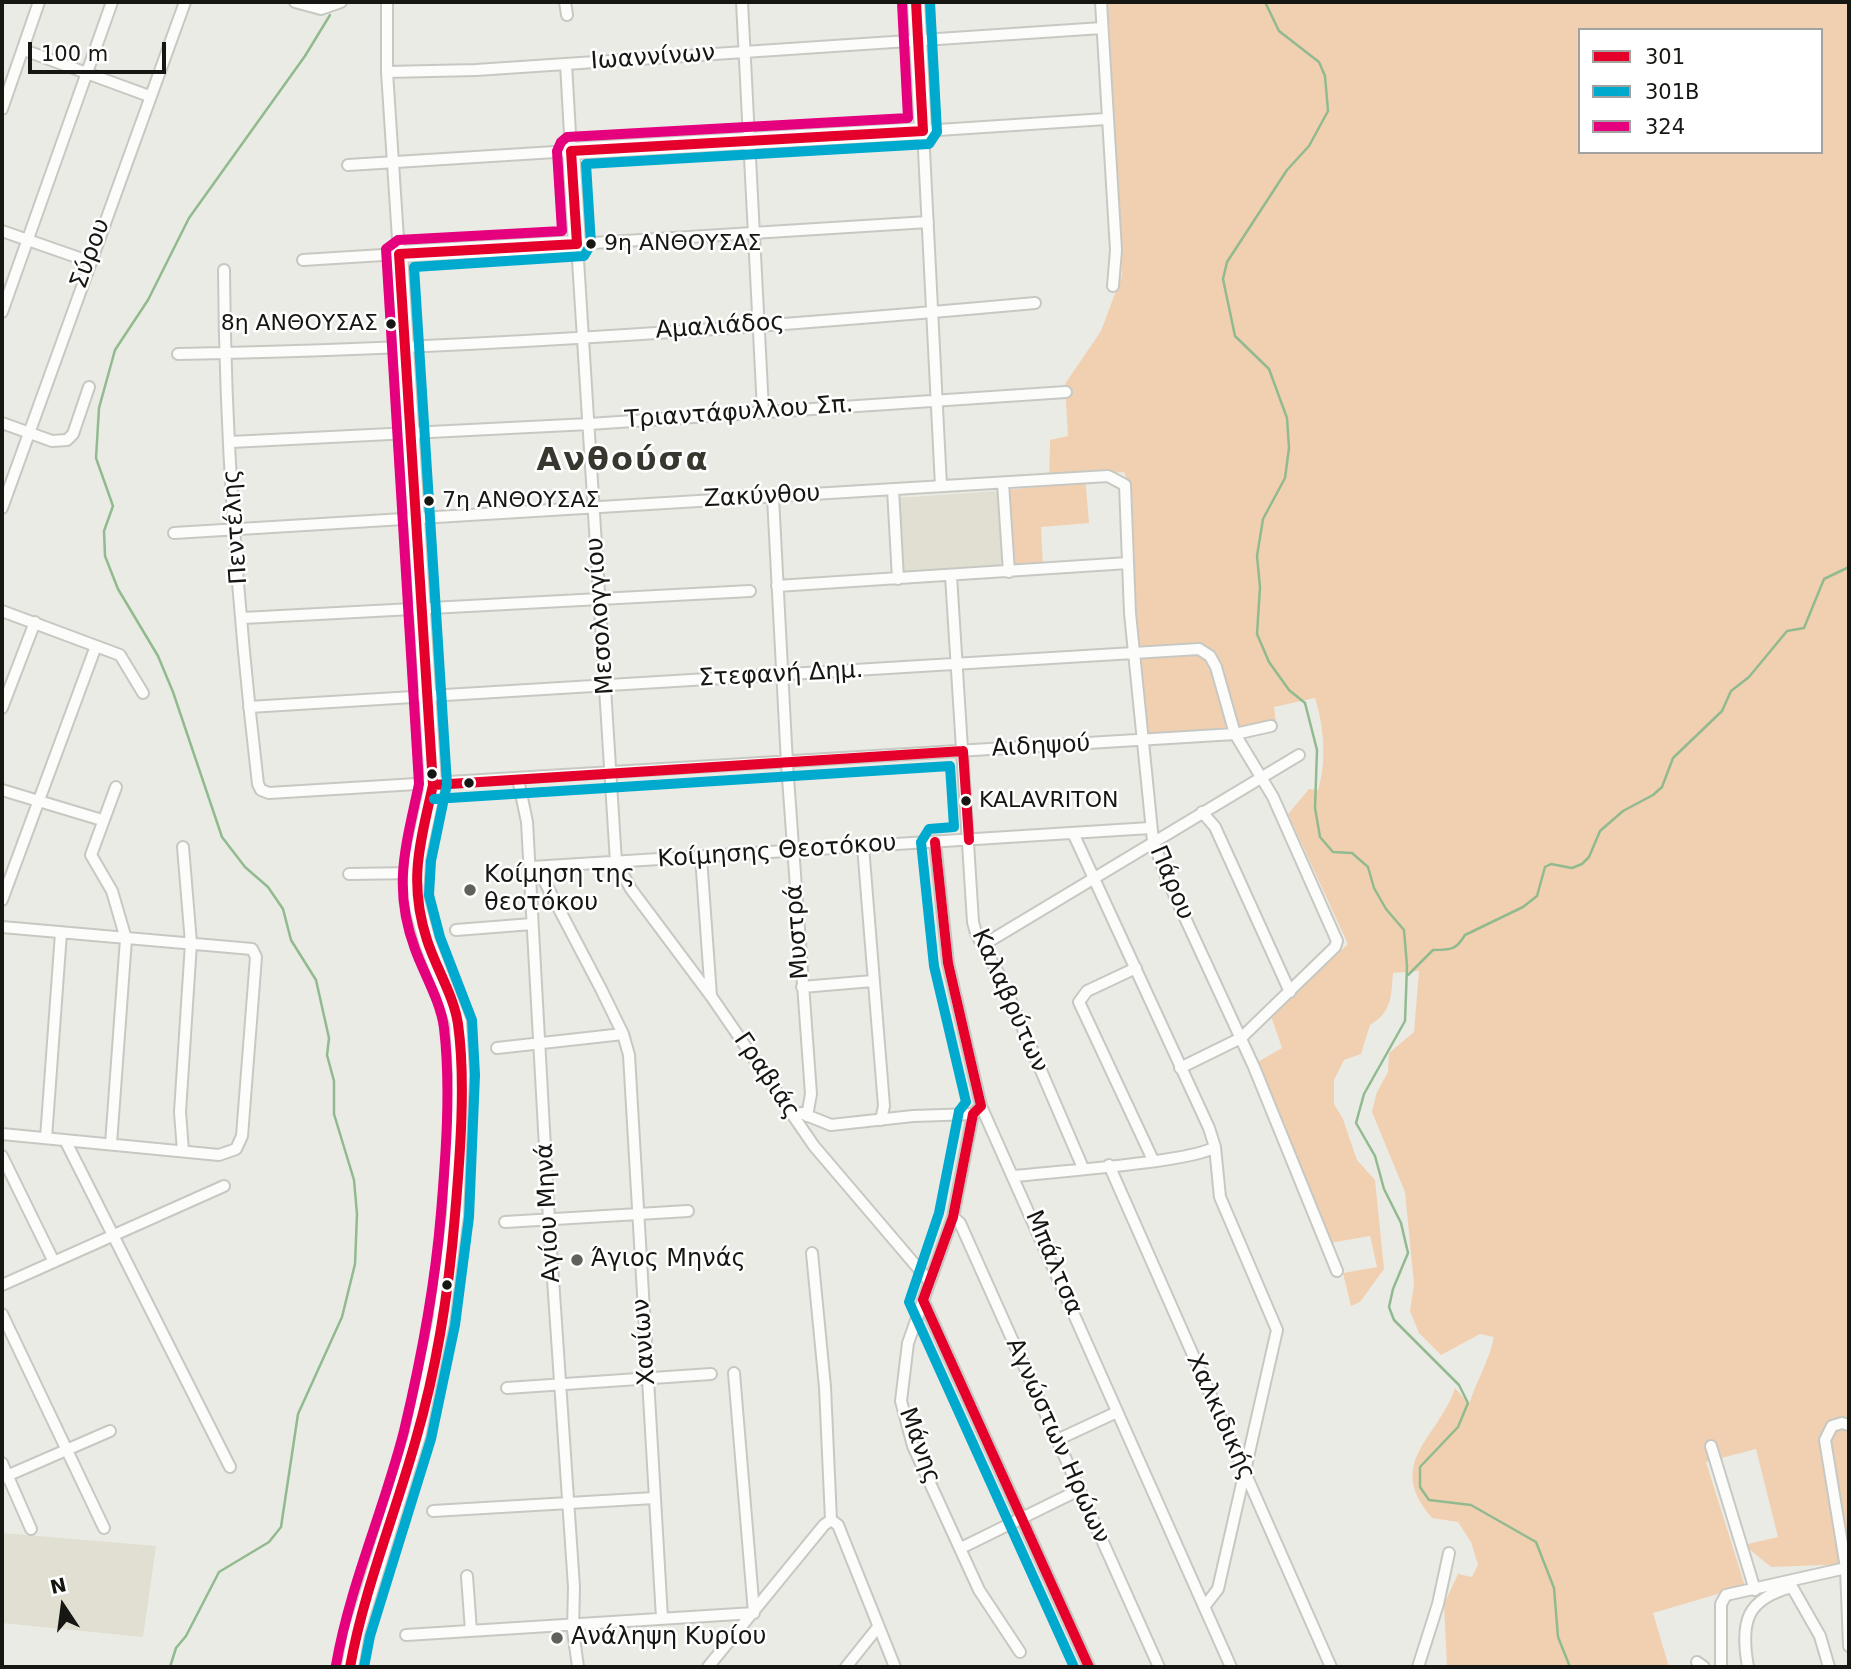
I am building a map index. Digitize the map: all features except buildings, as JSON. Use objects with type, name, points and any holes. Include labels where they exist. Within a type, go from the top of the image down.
[{"type":"street","points":[[2,109],[39,2]]},
{"type":"street","points":[[2,312],[112,2]]},
{"type":"street","name":"Σύρου","points":[[2,508],[88,261],[185,2]]},
{"type":"street","points":[[295,2],[321,9],[341,2]]},
{"type":"street","points":[[350,1667],[356,1633],[406,1479],[441,1322],[455,1215],[461,1074],[458,1022],[419,917],[415,897],[415,873],[433,785],[387,72],[387,2]]},
{"type":"street","points":[[565,2],[567,15]]},
{"type":"street","points":[[742,2],[763,410]]},
{"type":"street","points":[[916,2],[941,486]]},
{"type":"street","points":[[1101,2],[1116,250],[1113,286]]},
{"type":"street","name":"Ιωαννίνων","points":[[387,72],[566,64],[1101,28]]},
{"type":"street","points":[[23,50],[149,96]]},
{"type":"street","points":[[566,64],[578,244]]},
{"type":"street","points":[[348,165],[1106,119]]},
{"type":"street","points":[[303,260],[928,222]]},
{"type":"street","points":[[2,231],[88,261]]},
{"type":"street","name":"Μεσολογγίου","points":[[578,244],[616,862]]},
{"type":"street","name":"Πεντέλης","points":[[224,270],[225,353],[249,707],[257,784]]},
{"type":"street","name":"Αμαλιάδος","points":[[178,354],[405,347],[760,325],[1035,303]]},
{"type":"street","points":[[2,423],[52,441],[68,440],[73,434],[89,387]]},
{"type":"street","name":"Τριαντάφυλλου Σπ.","points":[[231,442],[411,435],[1066,392]]},
{"type":"street","name":"Ζακύνθου","points":[[174,533],[1108,477]]},
{"type":"street","name":"Πάρου","points":[[1108,477],[1125,485],[1128,564],[1153,841],[1167,879],[1241,1038],[1337,1271]]},
{"type":"street","points":[[1003,483],[1009,572]]},
{"type":"street","points":[[892,489],[898,579]]},
{"type":"street","name":"Μυστρά","points":[[773,497],[787,764],[811,1094],[807,1116]]},
{"type":"street","points":[[778,586],[1128,564]]},
{"type":"street","name":"Καλαβρύτων","points":[[951,576],[973,922],[982,945],[1002,980],[1083,1168]]},
{"type":"street","points":[[243,618],[750,591]]},
{"type":"street","points":[[2,611],[120,655],[143,693]]},
{"type":"street","points":[[2,708],[35,622]]},
{"type":"street","points":[[2,900],[96,646]]},
{"type":"street","name":"Στεφανή Δημ.","points":[[249,707],[1199,649],[1205,652],[1216,667],[1236,734]]},
{"type":"street","name":"Αιδηψού","points":[[257,784],[261,790],[269,793],[433,785],[1143,741],[1236,734],[1271,726]]},
{"type":"street","points":[[1180,1068],[1241,1038],[1335,947],[1337,937],[1261,775],[1236,734]]},
{"type":"street","points":[[982,945],[1261,775],[1299,755]]},
{"type":"street","name":"Αγίου Μηνά","points":[[518,779],[526,811],[533,867],[539,1044],[568,1502],[573,1623],[578,1667]]},
{"type":"street","points":[[111,1144],[126,939],[112,891],[91,855],[116,787]]},
{"type":"street","points":[[2,790],[102,820]]},
{"type":"street","points":[[1202,812],[1215,827],[1290,992]]},
{"type":"street","name":"Κοίμησης Θεοτόκου","points":[[533,867],[1150,828]]},
{"type":"street","points":[[1073,833],[1136,968],[1214,1147],[1220,1197],[1277,1330],[1218,1588],[1204,1607]]},
{"type":"street","name":"Μπάλτσα","points":[[935,842],[948,963],[981,1106],[1015,1176],[1231,1667]]},
{"type":"street","points":[[863,846],[884,1106],[881,1120]]},
{"type":"street","points":[[183,847],[191,943],[180,1112],[183,1151]]},
{"type":"street","points":[[701,857],[711,996]]},
{"type":"street","name":"Γραβιάς","points":[[616,862],[631,889],[711,996],[814,1146],[929,1281]]},
{"type":"street","name":"Χανίων","points":[[533,867],[601,989],[623,1034],[629,1055],[662,1618]]},
{"type":"street","points":[[349,874],[415,873]]},
{"type":"street","points":[[456,930],[533,924]]},
{"type":"street","points":[[2,927],[252,949],[256,957],[242,1136],[236,1149],[219,1154],[2,1134]]},
{"type":"street","points":[[46,1138],[61,933]]},
{"type":"street","points":[[1136,968],[1087,991],[1079,1002],[1153,1160]]},
{"type":"street","points":[[802,987],[873,981]]},
{"type":"street","points":[[497,1048],[623,1034]]},
{"type":"street","points":[[792,1113],[831,1125],[973,1114],[981,1106]]},
{"type":"street","name":"Μάνης","points":[[973,1114],[953,1217],[908,1342],[901,1401],[913,1446],[988,1607],[1020,1652]]},
{"type":"street","points":[[65,1140],[230,1467]]},
{"type":"street","points":[[1015,1176],[1153,1160],[1201,1153],[1214,1147]]},
{"type":"street","points":[[2,1156],[54,1262]]},
{"type":"street","name":"Χαλκιδικής","points":[[1109,1165],[1331,1667]]},
{"type":"street","points":[[2,1284],[224,1186]]},
{"type":"street","points":[[505,1222],[688,1211]]},
{"type":"street","name":"Αγνώστων Ηρώων","points":[[953,1217],[960,1223],[1159,1667]]},
{"type":"street","points":[[812,1253],[825,1387],[831,1520]]},
{"type":"street","points":[[923,1300],[1089,1667]]},
{"type":"street","points":[[2,1314],[104,1528]]},
{"type":"street","points":[[734,1373],[754,1613]]},
{"type":"street","points":[[507,1388],[710,1374]]},
{"type":"street","points":[[1057,1440],[1117,1412]]},
{"type":"street","points":[[1849,1425],[1842,1423],[1832,1426],[1825,1440],[1846,1568],[1849,1646]]},
{"type":"street","points":[[5,1476],[110,1431]]},
{"type":"street","points":[[1712,1446],[1755,1590]]},
{"type":"street","points":[[2,1463],[5,1476],[31,1529]]},
{"type":"street","points":[[961,1548],[1079,1490]]},
{"type":"street","points":[[433,1511],[654,1497]]},
{"type":"street","points":[[708,1667],[824,1525],[831,1520]]},
{"type":"street","points":[[831,1520],[838,1525],[895,1667]]},
{"type":"street","points":[[1418,1667],[1438,1604],[1449,1553]]},
{"type":"street","points":[[1721,1667],[1723,1599],[1726,1595],[1846,1568]]},
{"type":"street","points":[[467,1576],[471,1631]]},
{"type":"street","points":[[1748,1667],[1746,1638],[1749,1613],[1755,1603],[1770,1593],[1815,1582]]},
{"type":"street","points":[[1792,1587],[1820,1636],[1829,1667]]},
{"type":"street","points":[[406,1635],[754,1613]]},
{"type":"street","points":[[846,1667],[878,1627]]},
{"type":"shaded area","points":[[1108,2],[1849,2],[1849,1564],[1771,1567],[1744,1545],[1778,1537],[1756,1449],[1706,1462],[1745,1586],[1653,1613],[1669,1667],[1447,1667],[1444,1604],[1458,1574],[1472,1577],[1478,1565],[1471,1542],[1458,1522],[1432,1518],[1419,1498],[1413,1481],[1414,1466],[1419,1451],[1455,1388],[1469,1404],[1494,1337],[1480,1334],[1441,1355],[1419,1333],[1410,1311],[1414,1284],[1405,1192],[1372,1112],[1377,1092],[1388,1072],[1389,1053],[1414,1032],[1419,971],[1393,973],[1391,997],[1383,1015],[1370,1025],[1361,1054],[1344,1060],[1334,1080],[1334,1104],[1343,1119],[1357,1160],[1375,1180],[1384,1269],[1360,1302],[1351,1306],[1343,1273],[1377,1267],[1370,1236],[1330,1243],[1258,1062],[1282,1048],[1271,1016],[1348,944],[1288,814],[1309,789],[1318,790],[1321,779],[1323,744],[1315,698],[1274,707],[1276,722],[1240,730],[1147,736],[1132,608],[1124,472],[1085,475],[1089,523],[1041,527],[1043,568],[1013,570],[1007,490],[1049,486],[1050,440],[1068,436],[1065,384],[1101,331],[1122,275]]},
{"type":"shaded area","points":[[997,491],[1002,567],[902,573],[897,498]]},
{"type":"shaded area","points":[[2,1533],[156,1546],[143,1637],[2,1623]]},
{"type":"waterway","points":[[1265,2],[1279,31],[1319,62],[1325,76],[1328,111],[1309,146],[1287,170],[1227,262],[1223,279],[1235,336],[1269,369],[1287,418],[1289,448],[1285,478],[1263,519],[1257,556],[1260,587],[1257,634],[1269,662],[1289,690],[1305,703],[1317,750],[1315,808],[1320,837],[1333,852],[1352,853],[1368,867],[1374,888],[1386,909],[1404,930],[1407,966],[1405,1021],[1364,1094],[1356,1123],[1375,1156],[1384,1189],[1401,1223],[1408,1253],[1393,1289],[1389,1307],[1394,1320],[1459,1385],[1468,1403],[1458,1427],[1420,1467],[1420,1487],[1429,1500],[1471,1505],[1536,1542],[1554,1588],[1558,1637],[1570,1667]]},
{"type":"waterway","points":[[170,1667],[176,1648],[186,1636],[219,1572],[269,1542],[281,1527],[298,1414],[342,1317],[355,1264],[357,1214],[354,1180],[334,1114],[334,1081],[327,1055],[329,1038],[316,980],[291,940],[283,909],[268,887],[245,867],[222,837],[173,692],[158,656],[118,589],[105,556],[104,531],[113,506],[96,458],[99,408],[115,350],[148,300],[189,218],[305,56],[330,15]]},
{"type":"waterway","points":[[1408,975],[1433,950],[1452,948],[1459,944],[1465,935],[1523,907],[1537,896],[1545,867],[1551,864],[1572,868],[1582,864],[1589,857],[1600,831],[1623,811],[1662,787],[1673,758],[1722,711],[1731,691],[1749,677],[1787,631],[1804,628],[1824,579],[1849,567]]},
{"type":"transit line","name":"301","points":[[916,2],[923,131]]},
{"type":"transit line","name":"301B","points":[[364,1667],[370,1636],[431,1439],[455,1325],[469,1217],[475,1075],[472,1020],[440,937],[429,895],[431,861],[447,784],[414,267],[584,256],[591,244],[586,164],[929,144],[937,132],[930,2]]},
{"type":"transit line","name":"324","points":[[336,1665],[358,1577],[396,1460],[416,1377],[438,1240],[447,1120],[446,1051],[442,1018],[415,949],[404,906],[406,847],[419,784],[386,249],[398,240],[562,231],[557,151],[567,137],[908,118],[902,3]]},
{"type":"transit line","name":"301","points":[[571,151],[923,131]]},
{"type":"transit line","name":"301","points":[[571,151],[577,244]]},
{"type":"transit line","name":"301","points":[[399,254],[577,244]]},
{"type":"transit line","name":"301","points":[[350,1667],[371,1581],[416,1439],[436,1356],[452,1243],[461,1119],[462,1070],[458,1024],[453,1003],[427,940],[418,899],[420,844],[433,785],[399,254]]},
{"type":"transit line","name":"301","points":[[963,751],[969,840]]},
{"type":"transit line","name":"301","points":[[433,785],[963,751]]},
{"type":"transit line","name":"301B","points":[[434,799],[950,766],[954,827],[929,829],[921,842],[934,966],[966,1102],[959,1111],[939,1213],[909,1302],[1074,1667]]},
{"type":"transit line","name":"301","points":[[935,842],[948,963],[981,1106]]},
{"type":"transit line","name":"301","points":[[923,1300],[953,1217],[973,1114],[981,1106]]},
{"type":"transit line","name":"301","points":[[923,1300],[1089,1667]]},
{"type":"place","name":"9η ΑΝΘΟΥΣΑΣ","points":[[591,244]]},
{"type":"place","name":"8η ΑΝΘΟΥΣΑΣ","points":[[391,324]]},
{"type":"place","name":"7η ΑΝΘΟΥΣΑΣ","points":[[429,501]]},
{"type":"place","name":"KALAVRITON","points":[[966,801]]},
{"type":"place","name":"Κοίμηση της θεοτόκου","points":[[470,890]]},
{"type":"place","name":"Άγιος Μηνάς","points":[[577,1260]]},
{"type":"place","name":"Ανάληψη Κυρίου","points":[[557,1638]]},
{"type":"district","name":"Ανθούσα","points":[[623,462]]}]
